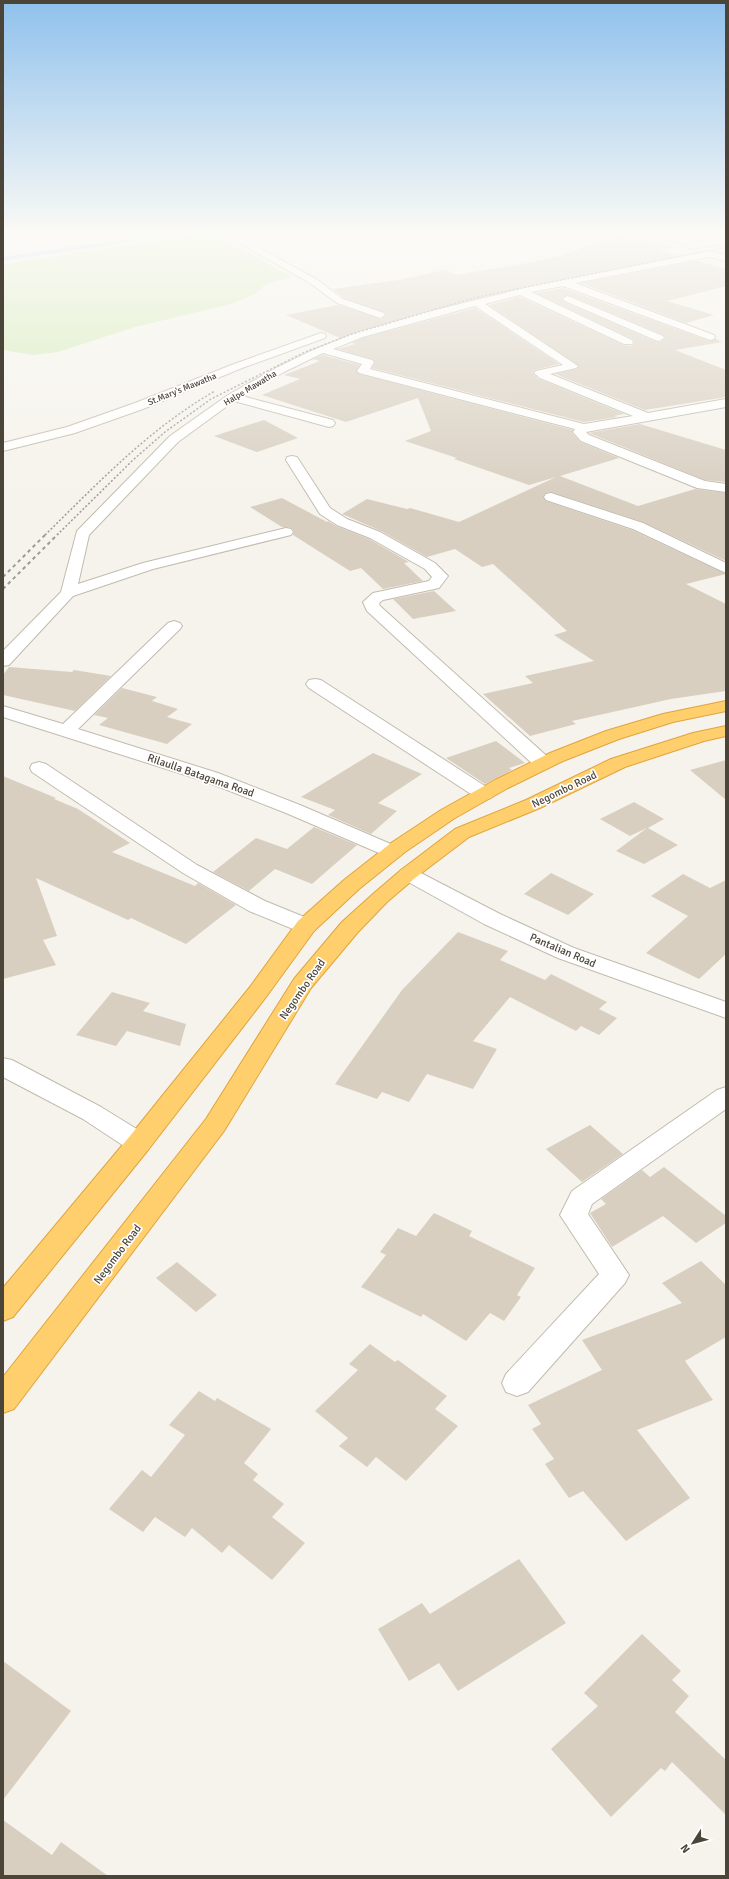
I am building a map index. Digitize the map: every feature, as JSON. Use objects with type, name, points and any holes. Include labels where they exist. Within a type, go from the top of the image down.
[{"type":"highway","points":[[3,1309],[139,1143],[212,1049],[263,987],[306,926],[336,898],[393,852],[439,821],[484,794],[543,763],[591,743],[634,728],[726,706]]},
{"type":"highway","name":"Negombo Road","points":[[3,1400],[215,1125],[302,984],[350,927],[408,874],[462,833],[533,804],[582,779],[618,763],[650,752],[726,731]]},
{"type":"street","name":"Halpe Mawatha","points":[[68,593],[82,534],[174,439],[232,397],[280,370],[359,335],[408,321]]},
{"type":"street","points":[[504,321],[572,366],[540,373],[544,376],[644,416]]},
{"type":"street","points":[[583,321],[628,342]]},
{"type":"street","points":[[618,321],[658,338]]},
{"type":"street","points":[[665,321],[710,338]]},
{"type":"street","name":"St.Mary's Mawatha","points":[[3,447],[71,430],[92,423],[139,406],[238,366],[328,334]]},
{"type":"street","points":[[323,350],[368,362],[363,371],[584,428],[644,416],[726,403]]},
{"type":"street","points":[[232,397],[329,423]]},
{"type":"street","points":[[584,428],[579,432],[585,438],[702,485],[726,488]]},
{"type":"street","points":[[292,460],[325,510],[342,522],[375,535],[430,566],[440,576],[434,585],[378,596],[371,602],[373,608],[543,763]]},
{"type":"street","points":[[551,497],[638,526],[726,569]]},
{"type":"street","points":[[3,661],[68,593],[93,583],[181,558],[286,532]]},
{"type":"street","points":[[66,730],[174,626]]},
{"type":"street","points":[[315,684],[484,794]]},
{"type":"street","name":"Rilaulla Batagama Road","points":[[3,711],[211,776],[393,852]]},
{"type":"street","points":[[39,768],[190,869],[257,906],[306,926]]},
{"type":"street","name":"Pantalian Road","points":[[408,874],[492,919],[566,953],[726,1010]]},
{"type":"street","points":[[3,1066],[92,1113],[139,1143]]},
{"type":"street","points":[[517,1383],[615,1275],[574,1215],[582,1198],[726,1096]]},
{"type":"green space","points":[[3,321],[161,321],[135,327],[58,352],[33,355],[3,350]]},
{"type":"building","points":[[299,321],[394,321],[355,332],[340,338]]},
{"type":"building","points":[[428,321],[494,321],[559,364],[535,370],[532,373],[539,379],[624,414],[614,416],[618,417],[584,422],[372,368],[375,362],[372,359],[338,349],[355,344],[352,343],[363,338]]},
{"type":"building","points":[[512,321],[571,321],[623,345],[632,346],[634,343],[633,339],[594,321],[607,321],[654,341],[660,342],[665,338],[664,335],[630,321],[653,321],[709,341],[716,339],[722,342],[675,350],[726,370],[726,397],[645,410],[555,374],[576,369],[579,366]]},
{"type":"building","points":[[680,321],[694,321],[686,323]]},
{"type":"building","points":[[323,355],[360,365],[356,371],[359,374],[573,430],[572,433],[580,442],[619,458],[560,476],[638,506],[695,489],[726,493],[726,561],[643,522],[551,492],[546,493],[543,496],[546,501],[632,530],[726,574],[686,584],[726,604],[726,691],[671,699],[572,721],[576,724],[530,736],[483,694],[533,683],[525,676],[594,661],[554,635],[567,631],[493,564],[482,567],[455,549],[427,557],[381,531],[342,514],[367,499],[407,509],[410,508],[459,522],[556,477],[529,485],[454,459],[457,458],[405,441],[431,431],[418,398],[346,422],[262,395],[300,379],[284,375],[320,361],[313,359]]},
{"type":"building","points":[[264,420],[298,438],[257,452],[214,436]]},
{"type":"building","points":[[640,424],[726,450],[726,482],[705,480],[589,433]]},
{"type":"building","points":[[282,498],[327,522],[328,521],[336,526],[369,539],[409,562],[404,563],[423,581],[383,589],[361,568],[350,571],[293,535],[294,531],[291,528],[282,527],[250,507]]},
{"type":"building","points":[[434,591],[456,611],[413,619],[393,599]]},
{"type":"building","points":[[9,667],[72,672],[74,670],[111,676],[75,711],[3,695],[3,675]]},
{"type":"building","points":[[122,688],[157,697],[152,701],[178,709],[167,717],[192,724],[167,744],[99,725],[108,718],[94,715]]},
{"type":"building","points":[[496,741],[525,763],[509,768],[512,770],[485,784],[446,758]]},
{"type":"building","points":[[373,753],[422,774],[378,803],[397,811],[371,834],[328,815],[335,810],[301,797]]},
{"type":"building","points":[[726,760],[726,800],[690,770]]},
{"type":"building","points":[[3,776],[56,798],[54,799],[78,809],[130,843],[112,852],[195,886],[198,883],[236,905],[186,944],[131,918],[128,920],[36,878],[57,936],[43,940],[56,965],[3,979]]},
{"type":"building","points":[[634,802],[664,819],[648,828],[678,845],[644,864],[616,851],[647,828],[630,836],[600,819]]},
{"type":"building","points":[[314,827],[357,845],[312,884],[275,869],[249,891],[213,872],[256,838],[287,849]]},
{"type":"building","points":[[551,873],[594,894],[568,915],[524,894]]},
{"type":"building","points":[[683,874],[710,888],[726,880],[726,954],[699,979],[646,953],[688,916],[651,896]]},
{"type":"building","points":[[458,932],[508,951],[500,960],[545,980],[551,974],[607,1002],[599,1009],[617,1018],[599,1035],[581,1026],[576,1031],[510,997],[473,1041],[497,1049],[473,1089],[427,1074],[409,1102],[382,1092],[377,1099],[335,1084],[402,990]]},
{"type":"building","points":[[112,992],[150,1003],[143,1011],[186,1024],[180,1046],[127,1031],[116,1046],[76,1035]]},
{"type":"building","points":[[590,1125],[623,1154],[582,1182],[546,1149]]},
{"type":"building","points":[[664,1167],[726,1216],[726,1223],[696,1243],[663,1216],[612,1247],[590,1213],[606,1204],[601,1199],[642,1170],[650,1177]]},
{"type":"building","points":[[434,1213],[472,1231],[469,1236],[535,1268],[517,1295],[521,1297],[504,1321],[490,1313],[466,1341],[423,1314],[421,1317],[361,1287],[386,1255],[380,1252],[398,1228],[416,1236]]},
{"type":"building","points":[[701,1261],[726,1285],[726,1337],[685,1361],[713,1400],[637,1430],[690,1498],[626,1541],[583,1491],[569,1498],[545,1464],[554,1459],[532,1429],[541,1424],[528,1405],[602,1370],[582,1340],[682,1303],[662,1283]]},
{"type":"building","points":[[177,1262],[217,1295],[196,1312],[156,1278]]},
{"type":"building","points":[[370,1344],[395,1362],[398,1360],[447,1396],[435,1409],[458,1426],[406,1481],[376,1457],[367,1467],[339,1446],[348,1438],[315,1411],[358,1370],[349,1364]]},
{"type":"building","points":[[199,1391],[215,1401],[217,1398],[271,1429],[244,1463],[258,1474],[253,1480],[284,1504],[272,1517],[305,1543],[272,1580],[229,1545],[222,1553],[192,1528],[185,1537],[155,1517],[143,1532],[109,1509],[142,1470],[151,1477],[185,1435],[169,1425]]},
{"type":"building","points":[[519,1559],[566,1623],[458,1691],[439,1663],[409,1681],[378,1629],[422,1603],[430,1614]]},
{"type":"building","points":[[642,1634],[681,1671],[672,1680],[689,1696],[675,1712],[726,1760],[726,1815],[672,1762],[665,1771],[661,1768],[611,1817],[551,1749],[598,1706],[584,1693]]},
{"type":"building","points":[[3,1661],[71,1711],[3,1800]]},
{"type":"building","points":[[3,1820],[52,1855],[61,1842],[108,1876],[3,1876]]},
{"type":"railway","points":[[57,535],[133,460],[165,432],[211,399],[305,352],[352,334],[397,321]]},
{"type":"railway","points":[[45,535],[105,476],[147,439],[168,422],[215,391]]},
{"type":"railway","points":[[3,577],[45,535]]},
{"type":"railway","points":[[3,589],[57,535]]}]
